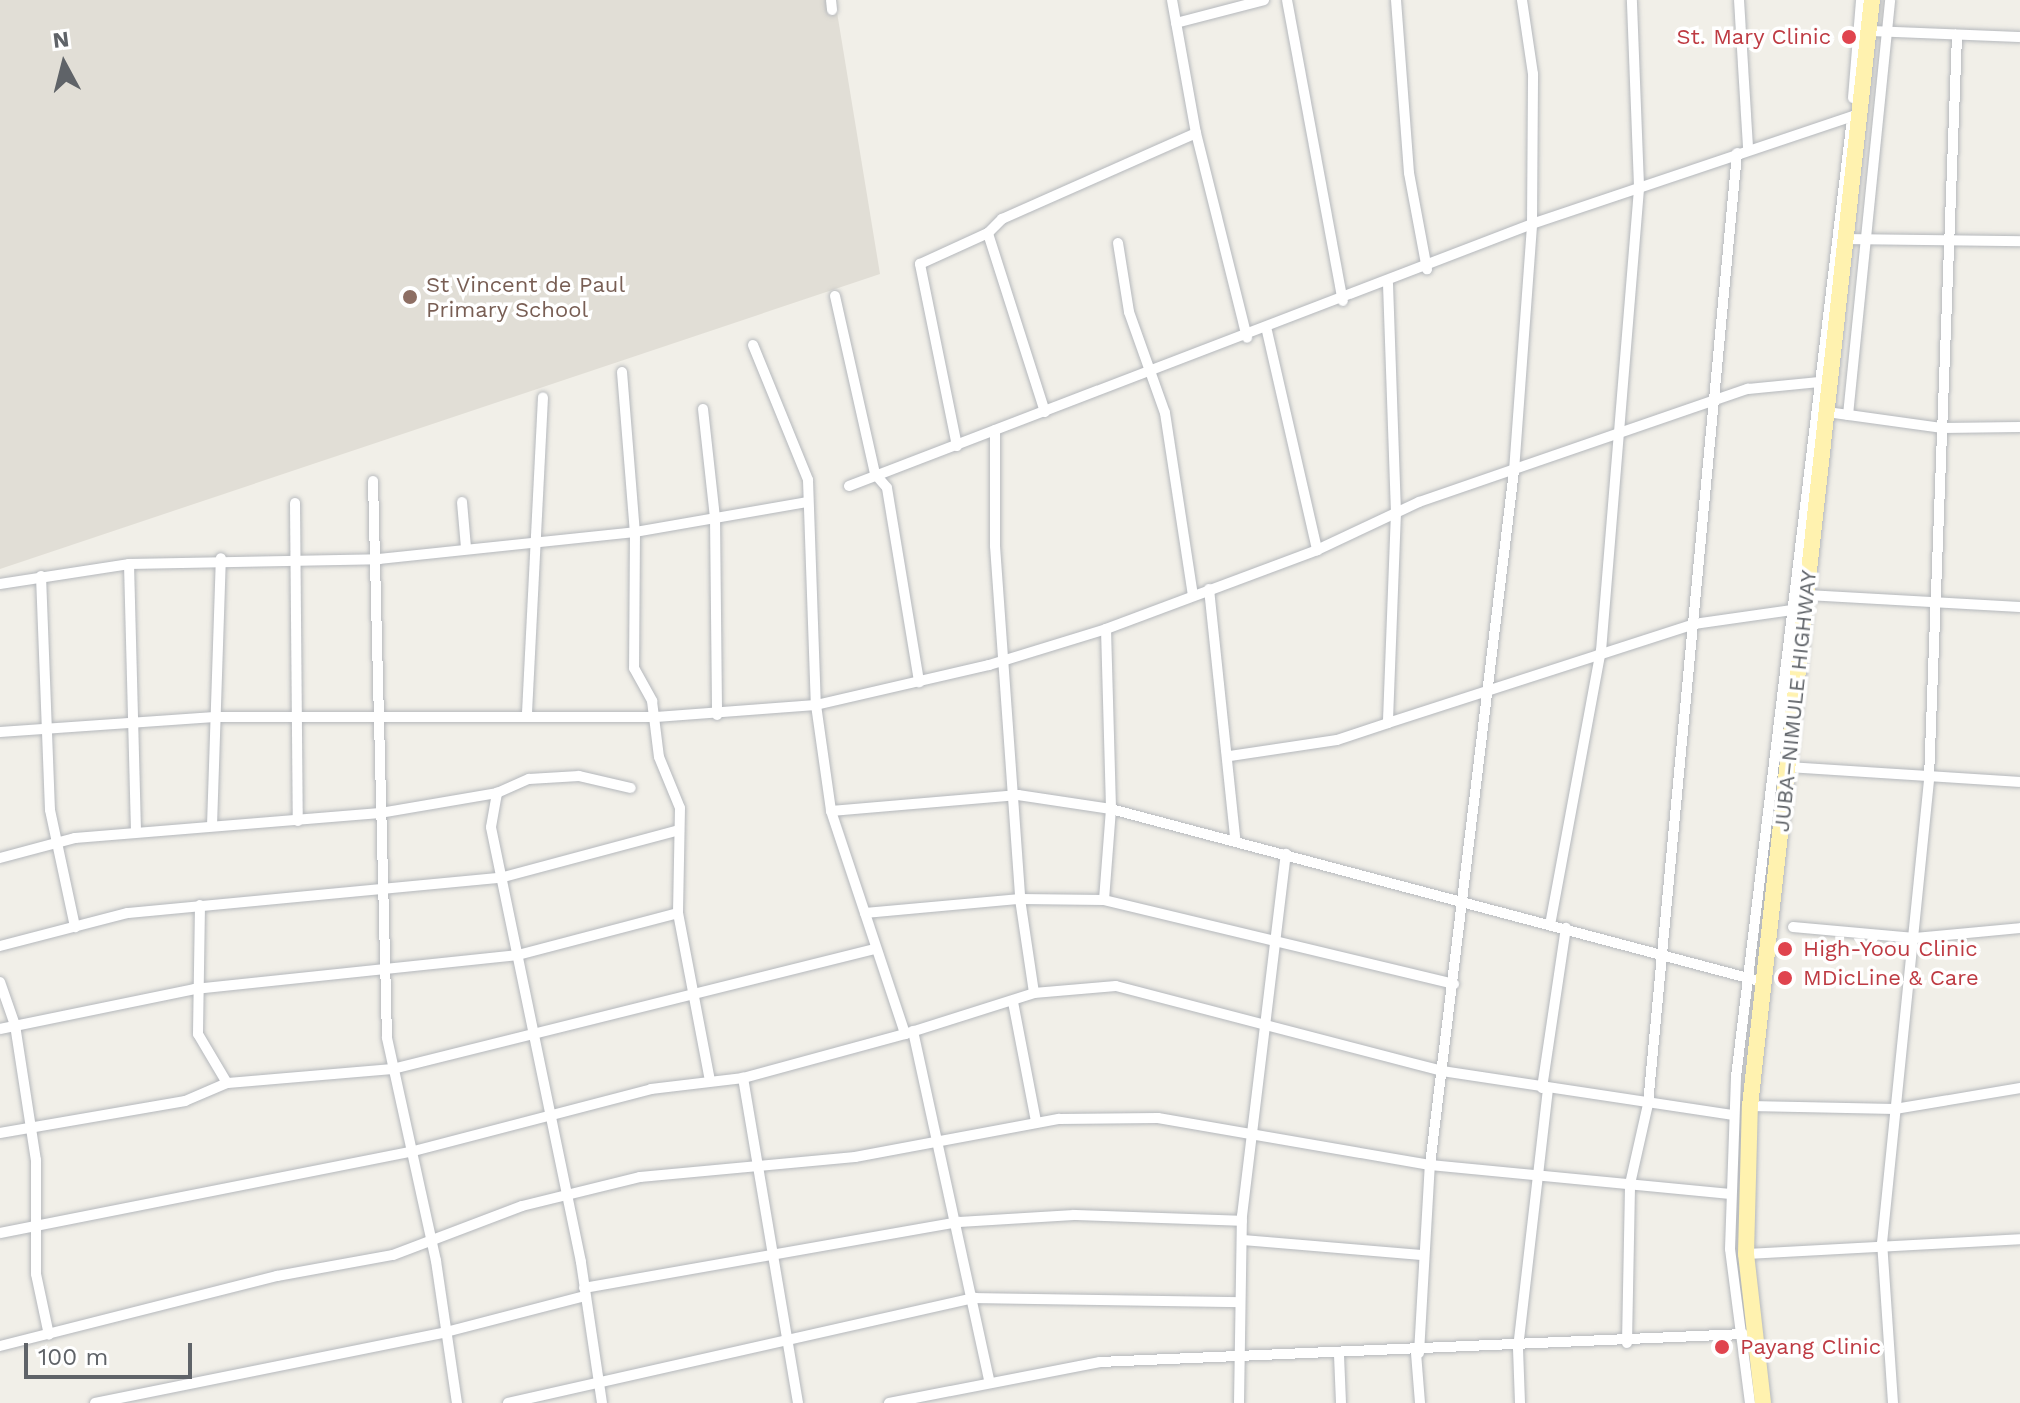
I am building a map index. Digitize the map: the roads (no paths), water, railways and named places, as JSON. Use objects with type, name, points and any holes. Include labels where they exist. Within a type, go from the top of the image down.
[{"type":"main road","name":"JUBA–NIMULE HIGHWAY","points":[[1763,1403],[1746,1254],[1750,1106],[1827,412],[1823,380],[1857,240],[1857,114],[1872,0]]},
{"type":"street","points":[[1172,0],[1196,133],[1247,338]]},
{"type":"street","points":[[1176,23],[1264,0]]},
{"type":"street","points":[[1287,0],[1343,301]]},
{"type":"street","points":[[1396,0],[1409,173],[1427,269]]},
{"type":"street","points":[[1420,1403],[1417,1353],[1421,1255],[1454,984],[1460,902],[1514,471],[1532,224],[1533,74],[1522,0]]},
{"type":"street","points":[[1550,925],[1601,651],[1639,186],[1632,0]]},
{"type":"street","points":[[1739,0],[1748,148]]},
{"type":"street","points":[[1750,1403],[1730,1249],[1734,1115],[1746,978],[1857,114],[1861,0]]},
{"type":"street","points":[[1848,415],[1857,240],[1890,0]]},
{"type":"street","points":[[1870,31],[2020,37]]},
{"type":"street","points":[[1893,1403],[1882,1243],[1929,778],[1957,35]]},
{"type":"street","points":[[849,486],[1267,331],[1427,269],[1532,224],[1748,148],[1857,114]]},
{"type":"street","points":[[957,446],[920,264],[988,233],[1002,219],[1196,133]]},
{"type":"street","points":[[1627,1343],[1630,1184],[1648,1104],[1657,955],[1694,624],[1737,153]]},
{"type":"street","points":[[988,233],[1045,412]]},
{"type":"street","points":[[1857,240],[2020,241]]},
{"type":"street","points":[[1118,243],[1129,312],[1154,373],[1193,595]]},
{"type":"street","points":[[1388,284],[1396,512],[1388,723]]},
{"type":"street","points":[[835,296],[875,474],[887,488],[919,682]]},
{"type":"street","points":[[1267,331],[1317,550]]},
{"type":"street","points":[[753,345],[808,480],[816,705],[831,811],[874,949],[909,1033],[938,1137],[975,1298],[989,1381]]},
{"type":"street","points":[[622,372],[635,532],[634,668],[656,717],[679,830],[678,913],[691,996],[710,1081]]},
{"type":"street","points":[[0,732],[51,731],[214,717],[380,721],[527,713],[656,717],[717,715],[816,705],[1006,660],[1106,629],[1317,550],[1396,512],[1620,431],[1716,401],[1823,380]]},
{"type":"street","points":[[527,713],[540,542],[543,397]]},
{"type":"street","points":[[703,409],[715,517],[717,715]]},
{"type":"street","points":[[1827,412],[1943,428],[2020,427]]},
{"type":"street","points":[[995,430],[1006,660],[1018,795],[1020,899],[1034,993]]},
{"type":"street","points":[[373,481],[379,559],[383,972],[393,1069],[429,1240],[457,1403]]},
{"type":"street","points":[[462,502],[466,548]]},
{"type":"street","points":[[0,584],[129,564],[221,558],[379,559],[635,532],[807,502]]},
{"type":"street","points":[[295,503],[298,559],[294,720],[298,821]]},
{"type":"street","points":[[212,826],[221,558]]},
{"type":"street","points":[[129,564],[130,723],[136,832]]},
{"type":"street","points":[[41,576],[57,847],[75,927]]},
{"type":"street","points":[[1209,589],[1230,756],[1235,838]]},
{"type":"street","points":[[1807,595],[2020,607]]},
{"type":"street","points":[[1230,756],[1337,740],[1486,687],[1694,624],[1792,610]]},
{"type":"street","points":[[1104,900],[1111,809],[1106,629]]},
{"type":"street","points":[[1789,767],[2020,782]]},
{"type":"street","points":[[0,858],[57,847],[75,838],[380,813],[497,793],[561,776],[631,788]]},
{"type":"street","points":[[497,793],[491,827],[536,1034],[546,1115],[584,1292],[602,1403]]},
{"type":"street","points":[[831,811],[1018,795],[1111,809],[1235,838],[1460,902],[1763,982]]},
{"type":"street","points":[[0,946],[75,927],[200,905],[500,878],[679,830]]},
{"type":"street","points":[[1239,1403],[1243,1357],[1239,1302],[1242,1221],[1263,1022],[1286,854]]},
{"type":"street","points":[[865,913],[1020,899],[1104,900],[1277,937],[1454,984]]},
{"type":"street","points":[[200,905],[195,989],[200,1043],[227,1083]]},
{"type":"street","points":[[0,1029],[195,989],[383,972],[518,955],[678,913]]},
{"type":"street","points":[[1793,927],[1915,938],[2020,928]]},
{"type":"street","points":[[1520,1403],[1518,1348],[1540,1177],[1545,1088],[1566,928]]},
{"type":"street","points":[[0,1133],[185,1101],[227,1083],[393,1069],[874,949]]},
{"type":"street","points":[[0,982],[15,1025],[31,1129],[35,1223],[49,1335]]},
{"type":"street","points":[[0,1233],[35,1223],[410,1152],[546,1115],[710,1081],[743,1078],[909,1033],[1034,993],[1116,986],[1442,1071],[1734,1115]]},
{"type":"street","points":[[1013,1002],[1036,1122]]},
{"type":"street","points":[[743,1078],[798,1403]]},
{"type":"street","points":[[1750,1106],[1895,1109],[2020,1088]]},
{"type":"street","points":[[0,1346],[277,1276],[393,1255],[564,1193],[640,1177],[855,1157],[938,1137],[1036,1122],[1114,1115],[1253,1129],[1430,1165],[1731,1194]]},
{"type":"street","points":[[95,1403],[446,1332],[584,1292],[959,1222],[1074,1215],[1242,1221]]},
{"type":"street","points":[[1746,1254],[1882,1243],[2020,1239]]},
{"type":"street","points":[[1243,1240],[1421,1255]]},
{"type":"street","points":[[508,1403],[787,1343],[909,1308],[975,1298],[1239,1302]]},
{"type":"street","points":[[889,1403],[989,1381],[1100,1362],[1417,1353],[1743,1334]]},
{"type":"street","points":[[1339,1355],[1341,1403]]},
{"type":"place","name":"St. Mary Clinic","points":[[1849,37]]},
{"type":"place","name":"St Vincent de Paul Primary School","points":[[410,297]]},
{"type":"place","name":"High-Yoou Clinic","points":[[1785,949]]},
{"type":"place","name":"MDicLine & Care","points":[[1785,978]]},
{"type":"place","name":"Payang Clinic","points":[[1722,1347]]}]
